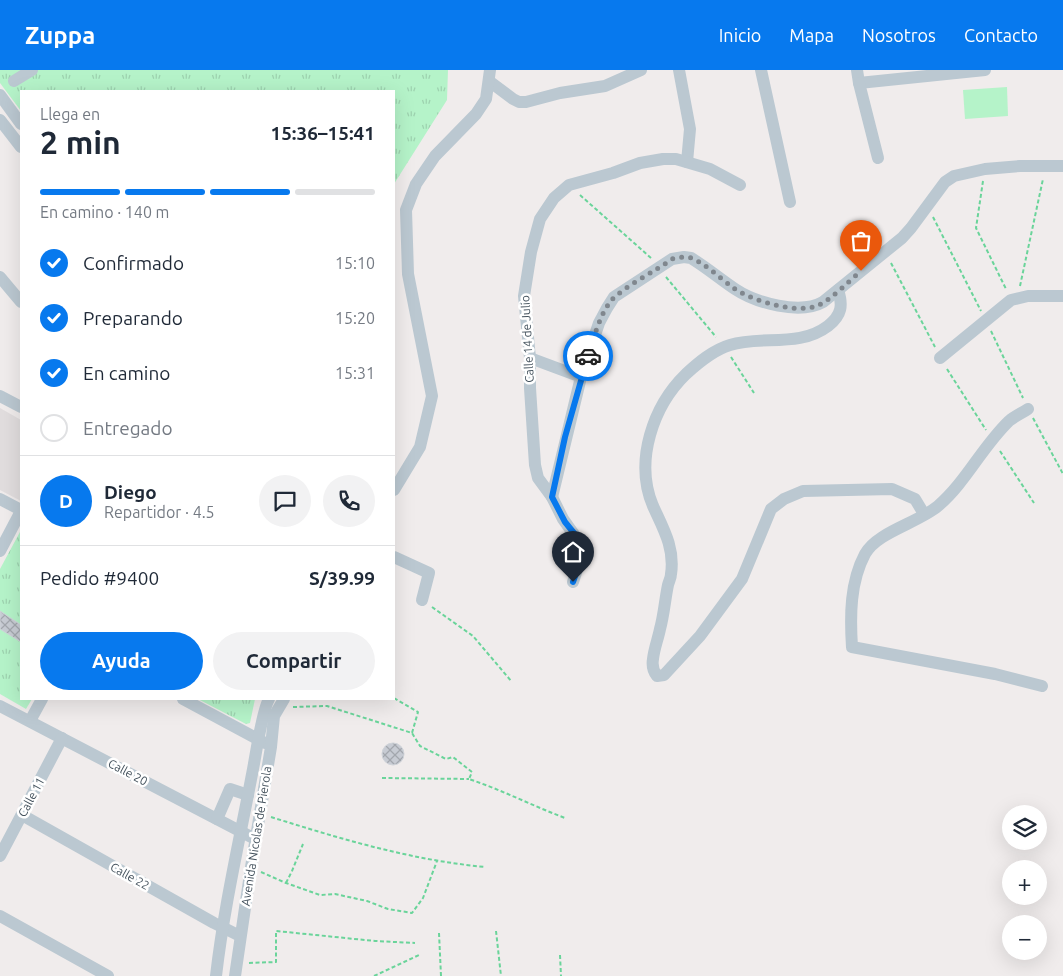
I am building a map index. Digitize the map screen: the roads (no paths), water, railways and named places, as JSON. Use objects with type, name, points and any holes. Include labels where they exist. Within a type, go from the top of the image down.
[{"type":"street","points":[[14,81],[32,70]]},
{"type":"street","points":[[490,76],[513,99],[519,102],[526,102],[560,93],[604,86],[641,70]]},
{"type":"street","points":[[679,70],[690,130],[687,162]]},
{"type":"street","points":[[761,70],[790,202]]},
{"type":"street","points":[[878,158],[858,76],[985,70]]},
{"type":"street","points":[[395,488],[420,447],[432,396],[408,274],[406,210],[416,184],[435,156],[476,114],[486,98],[490,76]]},
{"type":"street","points":[[0,95],[20,123]]},
{"type":"street","points":[[0,120],[20,146]]},
{"type":"street","name":"Calle 14 de Julio","points":[[573,582],[580,562],[581,547],[578,538],[565,522],[552,497],[538,478],[535,465],[530,358],[524,296],[531,252],[540,219],[546,208],[561,190],[569,185],[613,173],[640,163],[663,159],[687,162],[710,169],[740,185]]},
{"type":"street","points":[[552,497],[581,377],[599,323],[610,302],[672,259],[691,258],[736,290],[763,301],[786,307],[806,308],[818,305],[886,252],[911,228],[945,182],[954,176],[985,169],[1063,166]]},
{"type":"street","points":[[0,277],[20,299]]},
{"type":"street","points":[[838,290],[842,302],[841,310],[836,319],[820,331],[804,337],[776,341],[743,342],[724,347],[691,370],[673,389],[658,414],[648,442],[646,471],[648,490],[666,534],[671,554],[671,575],[652,660],[653,672],[656,676],[664,675],[700,636],[742,579],[771,509],[784,499],[803,491],[892,489],[915,499],[924,514]]},
{"type":"street","points":[[940,358],[1014,299],[1028,296],[1063,296]]},
{"type":"street","points":[[530,358],[581,377]]},
{"type":"street","points":[[0,396],[20,406]]},
{"type":"street","points":[[1028,408],[1011,420],[992,439],[957,485],[937,507],[876,540],[865,553],[855,579],[850,619],[852,647],[995,674],[1042,686]]},
{"type":"street","points":[[0,499],[20,510]]},
{"type":"street","points":[[0,551],[20,513]]},
{"type":"street","points":[[395,557],[429,573],[422,600]]},
{"type":"street","points":[[30,722],[41,700]]},
{"type":"street","points":[[186,700],[272,746]]},
{"type":"street","points":[[216,976],[222,926],[242,832],[265,700],[281,703]]},
{"type":"street","name":"Avenida Nicolas de Pierola","points":[[235,976],[255,839],[272,746],[274,716],[281,703]]},
{"type":"street","name":"Calle 20","points":[[0,706],[255,839]]},
{"type":"street","name":"Calle 11","points":[[0,856],[62,738]]},
{"type":"street","points":[[217,819],[230,789],[248,795]]},
{"type":"street","name":"Calle 22","points":[[22,815],[240,936]]},
{"type":"street","points":[[0,916],[108,976]]}]
